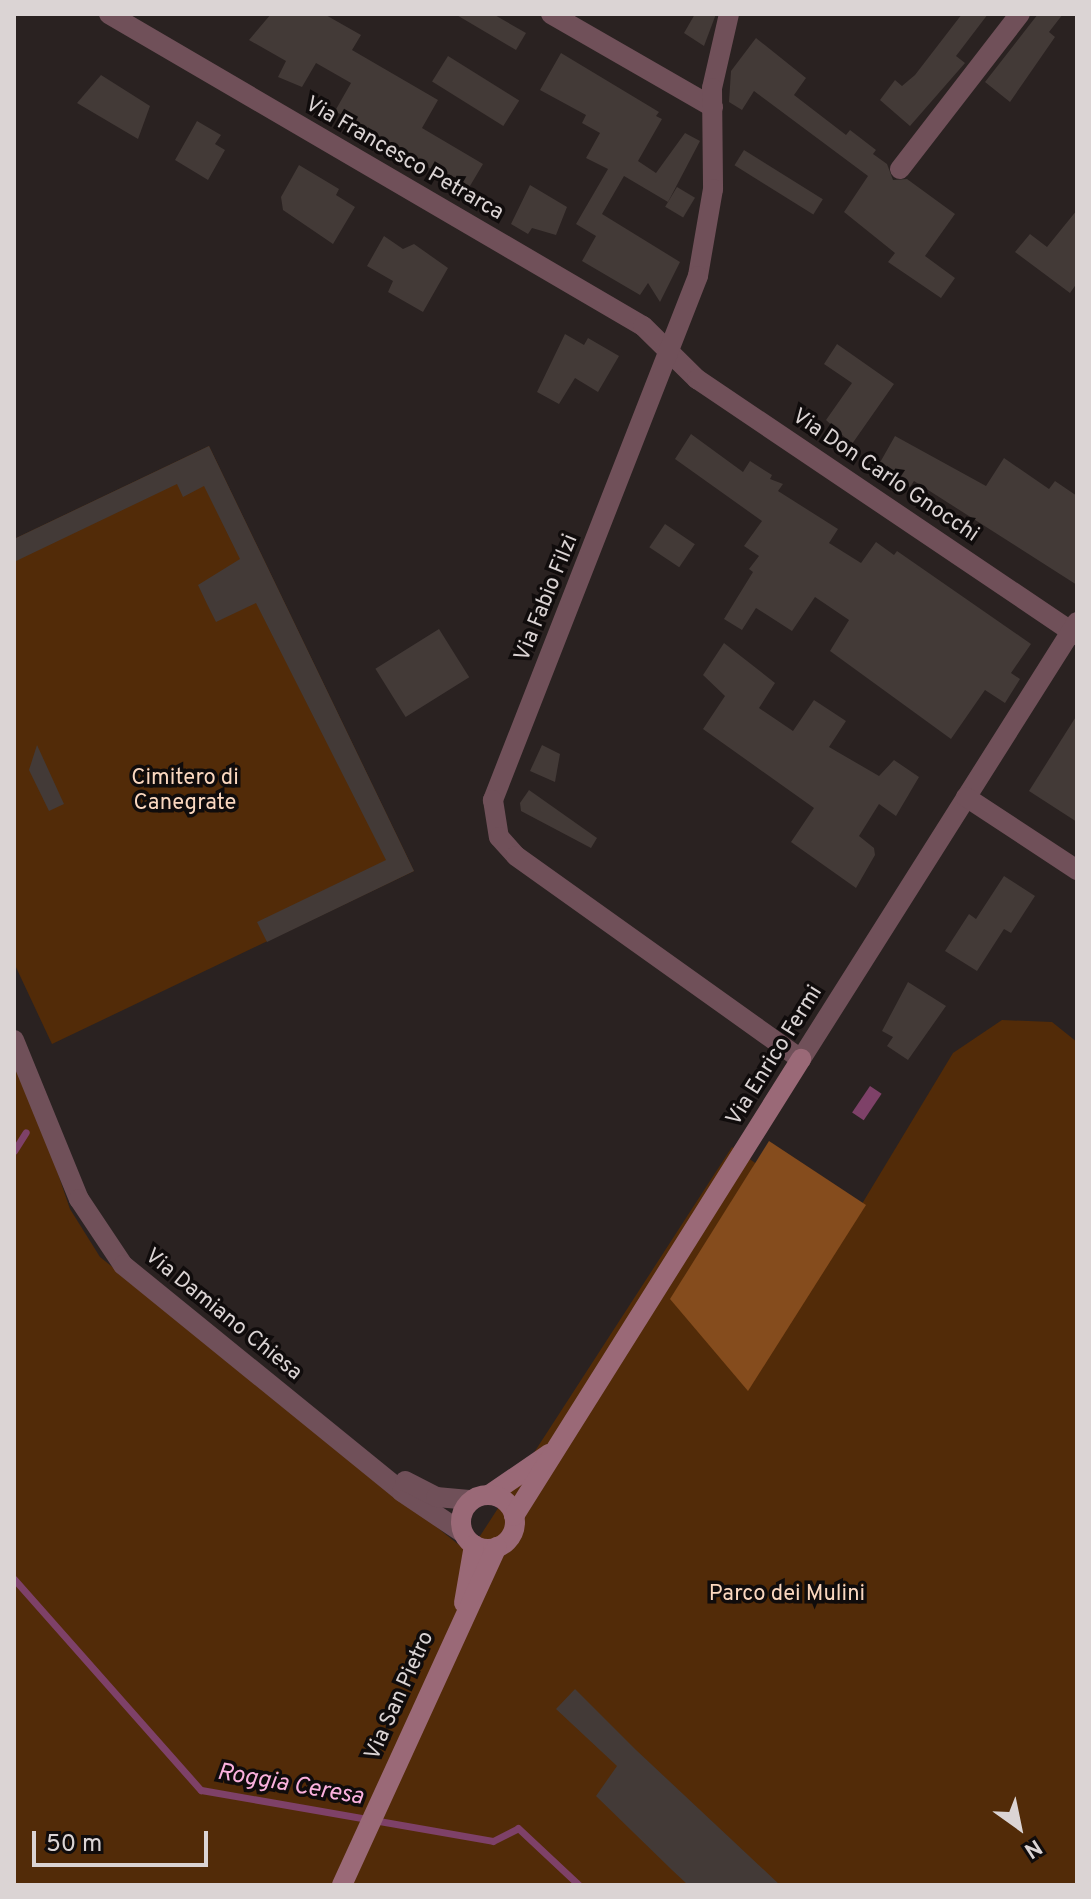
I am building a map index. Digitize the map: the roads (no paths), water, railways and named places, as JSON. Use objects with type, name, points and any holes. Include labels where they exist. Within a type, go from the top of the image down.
[{"type":"street","name":"Via Francesco Petrarca","points":[[109,14],[643,326],[670,352]]},
{"type":"street","points":[[551,14],[713,107]]},
{"type":"street","name":"Via Fabio Filzi","points":[[729,14],[712,88],[713,189],[705,247],[670,352],[493,800],[495,825],[516,856],[801,1059]]},
{"type":"street","points":[[900,169],[1020,14]]},
{"type":"street","name":"Via Don Carlo Gnocchi","points":[[670,352],[697,379],[1075,629]]},
{"type":"street","name":"Via Enrico Fermi","points":[[514,1516],[1075,629]]},
{"type":"street","points":[[966,797],[1077,870]]},
{"type":"street","name":"Via Damiano Chiesa","points":[[14,1040],[75,1190],[123,1265],[167,1306],[342,1439],[419,1491],[481,1498]]},
{"type":"street","points":[[481,1498],[505,1502],[514,1516],[513,1531],[497,1547],[469,1539],[462,1515],[481,1498],[543,1460],[571,1430]]},
{"type":"street","name":"Via Damiano Chiesa","points":[[342,1439],[402,1492],[469,1539]]},
{"type":"street","name":"Via San Pietro","points":[[463,1615],[469,1539]]},
{"type":"street","name":"Via San Pietro","points":[[342,1885],[463,1615],[497,1547]]},
{"type":"waterway","name":"Roggia Ceresa","points":[[14,1151],[26,1132]]},
{"type":"waterway","name":"Roggia Ceresa","points":[[14,1579],[201,1790],[493,1841],[518,1828],[579,1885]]},
{"type":"park label","name":"Cimitero di Canegrate","points":[[185,790]]},
{"type":"park label","name":"Parco dei Mulini","points":[[787,1595]]}]
